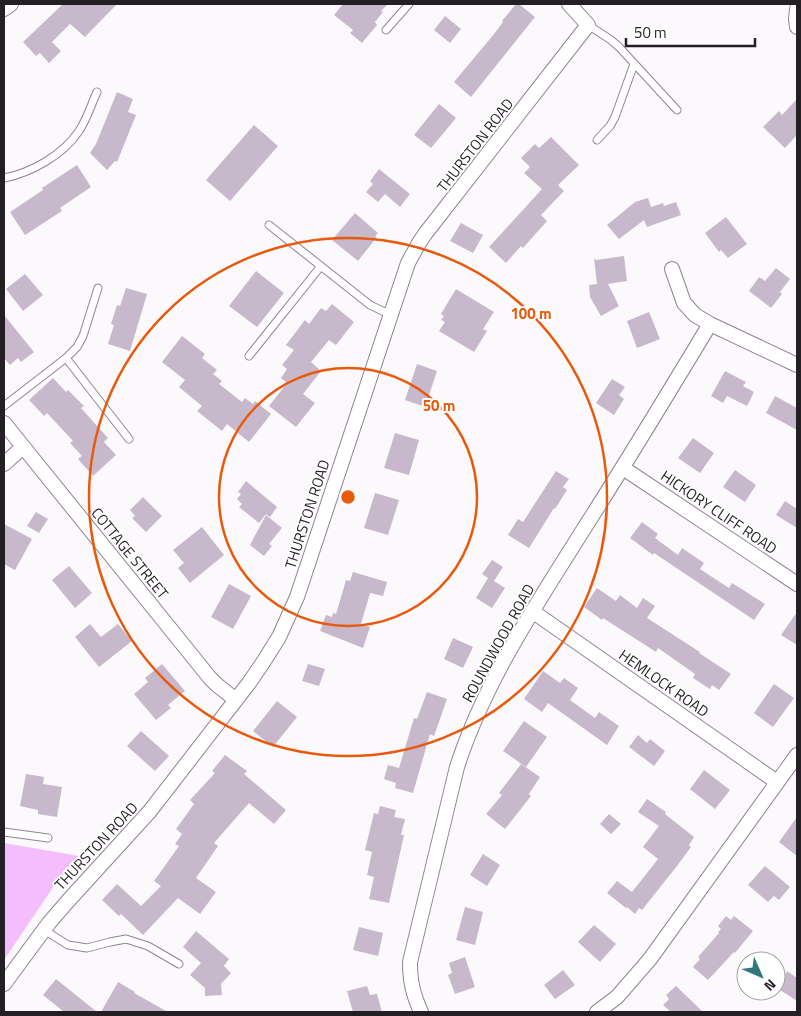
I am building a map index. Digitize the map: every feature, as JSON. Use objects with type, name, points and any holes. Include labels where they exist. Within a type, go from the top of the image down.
[{"type":"street","points":[[4,9],[11,4]]},
{"type":"street","points":[[569,4],[588,25]]},
{"type":"street","points":[[797,8],[797,28]]},
{"type":"street","name":"THURSTON ROAD","points":[[4,984],[44,930],[86,880],[150,811],[236,700],[271,650],[297,598],[408,263],[419,243],[588,25]]},
{"type":"street","points":[[672,269],[684,303],[695,315],[797,366]]},
{"type":"street","name":"ROUNDWOOD ROAD","points":[[421,1012],[410,980],[410,962],[465,741],[489,687],[532,611],[623,468],[710,324]]},
{"type":"street","name":"COTTAGE STREET","points":[[4,423],[210,678],[236,700]]},
{"type":"street","points":[[4,464],[23,447]]},
{"type":"street","name":"HICKORY CLIFF ROAD","points":[[623,468],[797,584]]},
{"type":"street","name":"HEMLOCK ROAD","points":[[532,611],[777,782]]},
{"type":"street","points":[[597,1012],[617,996],[650,958],[797,756]]},
{"type":"lane","points":[[386,30],[409,4]]},
{"type":"lane","points":[[588,25],[611,40],[677,110]]},
{"type":"lane","points":[[597,140],[610,126],[615,117],[634,64]]},
{"type":"lane","points":[[4,178],[28,170],[47,160],[66,146],[79,130],[97,92]]},
{"type":"lane","points":[[269,225],[370,305],[391,315]]},
{"type":"lane","points":[[249,356],[321,266]]},
{"type":"lane","points":[[4,406],[66,358],[77,347],[83,336],[98,288]]},
{"type":"lane","points":[[66,358],[129,439]]},
{"type":"lane","points":[[4,832],[48,838]]},
{"type":"lane","points":[[44,930],[68,945],[87,948],[126,939],[148,946],[179,964]]},
{"type":"shaded area","points":[[4,843],[79,856],[54,886],[4,960]]},
{"type":"building","points":[[63,4],[117,4],[85,37],[70,24],[52,42],[61,51],[49,63],[40,53],[36,56],[23,42]]},
{"type":"building","points":[[343,4],[388,4],[381,11],[383,12],[375,22],[377,25],[362,43],[350,33],[353,30],[334,15]]},
{"type":"building","points":[[516,4],[519,4],[535,17],[471,97],[454,82]]},
{"type":"building","points":[[445,16],[461,29],[450,43],[434,30]]},
{"type":"building","points":[[117,92],[133,99],[128,112],[136,115],[117,162],[115,161],[107,170],[90,153],[96,144]]},
{"type":"building","points":[[797,99],[797,135],[785,148],[763,127],[779,111],[782,115]]},
{"type":"building","points":[[439,104],[456,118],[431,148],[414,135]]},
{"type":"building","points":[[254,125],[278,146],[230,201],[206,180]]},
{"type":"building","points":[[551,137],[579,165],[558,185],[564,191],[541,215],[547,221],[523,248],[521,246],[506,263],[489,247],[542,189],[524,173],[530,167],[521,158],[535,144],[539,148]]},
{"type":"building","points":[[77,165],[91,187],[60,208],[62,211],[25,235],[10,212]]},
{"type":"building","points":[[379,169],[410,194],[400,207],[385,194],[378,202],[366,192],[373,184],[370,181]]},
{"type":"building","points":[[648,198],[651,207],[663,203],[664,206],[676,202],[681,215],[647,227],[644,220],[619,239],[607,225],[635,202]]},
{"type":"building","points":[[355,213],[378,233],[375,236],[377,237],[358,261],[332,240]]},
{"type":"building","points":[[726,217],[747,244],[728,258],[721,250],[719,252],[705,233]]},
{"type":"building","points":[[461,223],[483,235],[473,253],[450,241]]},
{"type":"building","points":[[624,256],[627,281],[608,284],[619,306],[601,316],[590,297],[589,285],[597,284],[594,258],[596,260]]},
{"type":"building","points":[[776,268],[790,279],[780,292],[782,294],[771,308],[749,291],[759,277],[765,281]]},
{"type":"building","points":[[256,271],[284,293],[257,327],[229,306]]},
{"type":"building","points":[[25,274],[43,295],[23,311],[6,289]]},
{"type":"building","points":[[126,288],[147,294],[130,351],[108,344],[114,325],[111,324],[117,305],[120,306]]},
{"type":"building","points":[[456,289],[494,312],[483,329],[487,331],[474,352],[439,331],[445,322],[441,320],[444,316],[441,314]]},
{"type":"building","points":[[332,304],[354,322],[336,345],[329,340],[311,362],[321,371],[303,394],[315,403],[296,427],[269,406],[287,383],[281,378],[287,369],[282,365],[294,350],[286,345],[305,320],[309,324],[321,308],[326,311]]},
{"type":"building","points":[[649,312],[660,339],[637,348],[627,321]]},
{"type":"building","points":[[4,315],[34,352],[21,362],[18,358],[10,365],[4,358]]},
{"type":"building","points":[[182,336],[205,354],[202,358],[217,370],[213,374],[222,381],[219,384],[242,402],[245,398],[253,404],[255,401],[271,414],[249,442],[227,424],[222,431],[197,411],[202,406],[179,387],[185,380],[162,362]]},
{"type":"building","points":[[417,364],[437,371],[425,407],[405,400]]},
{"type":"building","points":[[725,371],[746,382],[743,386],[754,392],[747,406],[727,396],[723,403],[711,396]]},
{"type":"building","points":[[53,378],[66,392],[68,390],[84,406],[81,408],[108,438],[104,442],[116,455],[93,476],[78,459],[82,456],[70,443],[73,441],[47,413],[44,416],[29,400]]},
{"type":"building","points":[[612,379],[625,387],[619,395],[624,399],[614,415],[596,403]]},
{"type":"building","points":[[775,396],[797,408],[797,430],[766,413]]},
{"type":"building","points":[[395,433],[419,440],[409,475],[384,468]]},
{"type":"building","points":[[693,438],[714,453],[700,473],[678,458]]},
{"type":"building","points":[[735,470],[756,485],[745,502],[723,487]]},
{"type":"building","points":[[556,471],[569,479],[563,487],[567,490],[529,548],[508,535],[518,519],[523,522]]},
{"type":"building","points":[[246,481],[277,507],[270,517],[266,514],[259,523],[239,507],[242,504],[237,499],[241,494],[238,492]]},
{"type":"building","points":[[375,493],[399,500],[388,535],[364,528]]},
{"type":"building","points":[[143,497],[162,516],[146,532],[132,518],[135,516],[130,510]]},
{"type":"building","points":[[785,501],[797,509],[797,528],[776,515]]},
{"type":"building","points":[[36,512],[48,519],[39,533],[27,526]]},
{"type":"building","points":[[266,515],[282,528],[269,544],[272,546],[264,556],[250,545]]},
{"type":"building","points":[[642,522],[658,534],[655,538],[678,555],[682,548],[704,563],[700,569],[729,588],[732,583],[765,604],[754,620],[630,538]]},
{"type":"building","points":[[4,524],[32,539],[15,570],[4,564]]},
{"type":"building","points":[[202,527],[224,555],[190,583],[178,568],[184,563],[173,550]]},
{"type":"building","points":[[492,560],[503,567],[494,581],[505,588],[492,608],[476,598],[488,578],[482,574]]},
{"type":"building","points":[[69,566],[92,593],[75,608],[52,580]]},
{"type":"building","points":[[353,572],[387,582],[383,596],[370,593],[361,624],[370,627],[363,648],[320,631],[326,615],[332,617],[333,613],[336,614],[346,580],[350,581]]},
{"type":"building","points":[[229,584],[251,596],[233,629],[211,617]]},
{"type":"building","points":[[597,588],[616,601],[620,595],[637,608],[643,598],[655,606],[647,618],[731,674],[719,690],[712,685],[710,689],[693,678],[695,674],[658,648],[656,652],[603,618],[602,620],[584,607]]},
{"type":"building","points":[[797,612],[797,645],[781,635]]},
{"type":"building","points":[[90,624],[101,637],[118,624],[132,641],[99,667],[75,637]]},
{"type":"building","points":[[453,638],[473,647],[463,668],[444,659]]},
{"type":"building","points":[[162,664],[185,691],[168,705],[171,708],[156,720],[134,694],[148,682],[145,678]]},
{"type":"building","points":[[308,664],[325,669],[319,686],[302,681]]},
{"type":"building","points":[[543,671],[560,683],[564,678],[578,688],[570,700],[595,718],[599,712],[619,726],[607,745],[548,703],[542,712],[524,699]]},
{"type":"building","points":[[774,684],[794,698],[773,727],[754,713]]},
{"type":"building","points":[[427,692],[447,699],[434,736],[430,734],[413,793],[395,788],[396,783],[384,779],[388,765],[399,768],[414,718],[417,719]]},
{"type":"building","points":[[277,701],[297,717],[273,747],[253,731]]},
{"type":"building","points":[[524,721],[547,737],[526,767],[503,751]]},
{"type":"building","points":[[141,731],[169,756],[155,771],[127,746]]},
{"type":"building","points":[[638,735],[647,743],[650,739],[665,751],[654,766],[629,747]]},
{"type":"building","points":[[225,755],[247,771],[244,774],[286,810],[274,824],[249,803],[214,843],[218,846],[196,878],[216,892],[200,914],[178,898],[143,935],[121,914],[119,916],[102,900],[117,884],[141,906],[161,886],[154,881],[179,846],[175,844],[182,834],[176,829],[194,804],[190,800],[215,773],[212,771]]},
{"type":"building","points":[[521,764],[540,777],[529,794],[531,796],[505,829],[486,814],[502,795],[499,793]]},
{"type":"building","points":[[704,770],[730,790],[715,809],[690,789]]},
{"type":"building","points":[[26,774],[44,777],[43,784],[62,787],[57,817],[38,814],[38,810],[20,806]]},
{"type":"building","points":[[647,799],[666,812],[665,814],[694,837],[689,845],[691,847],[677,866],[642,910],[639,908],[635,914],[607,893],[617,881],[632,892],[658,859],[643,847],[659,826],[638,812]]},
{"type":"building","points":[[380,806],[396,810],[394,817],[405,819],[401,835],[404,835],[389,903],[369,899],[374,877],[367,875],[372,852],[365,850],[374,813],[378,814]]},
{"type":"building","points":[[609,814],[621,824],[611,834],[600,824]]},
{"type":"building","points":[[797,817],[797,856],[779,842]]},
{"type":"building","points":[[483,854],[500,865],[487,886],[470,875]]},
{"type":"building","points":[[765,866],[790,887],[779,900],[774,896],[768,902],[748,885]]},
{"type":"building","points":[[465,907],[483,912],[475,945],[456,940]]},
{"type":"building","points":[[726,916],[731,920],[734,916],[753,931],[735,953],[708,980],[693,967],[700,959],[698,957],[719,933],[721,929],[718,926]]},
{"type":"building","points":[[594,925],[616,944],[600,962],[578,942]]},
{"type":"building","points":[[359,927],[383,933],[378,956],[353,950]]},
{"type":"building","points":[[196,931],[229,959],[224,966],[231,973],[221,984],[222,995],[205,996],[205,988],[190,975],[201,963],[183,947]]},
{"type":"building","points":[[465,957],[475,987],[455,994],[448,975],[452,973],[449,963]]},
{"type":"building","points":[[563,970],[575,985],[555,999],[544,985]]},
{"type":"building","points":[[787,971],[797,978],[797,1001],[786,994]]},
{"type":"building","points":[[56,979],[97,1012],[64,1012],[43,995]]},
{"type":"building","points":[[118,982],[134,993],[168,1012],[101,1012]]},
{"type":"building","points":[[367,986],[370,995],[377,994],[382,1012],[353,1012],[347,991]]},
{"type":"building","points":[[676,986],[703,1012],[671,1012],[663,1005],[669,999],[666,995]]}]
